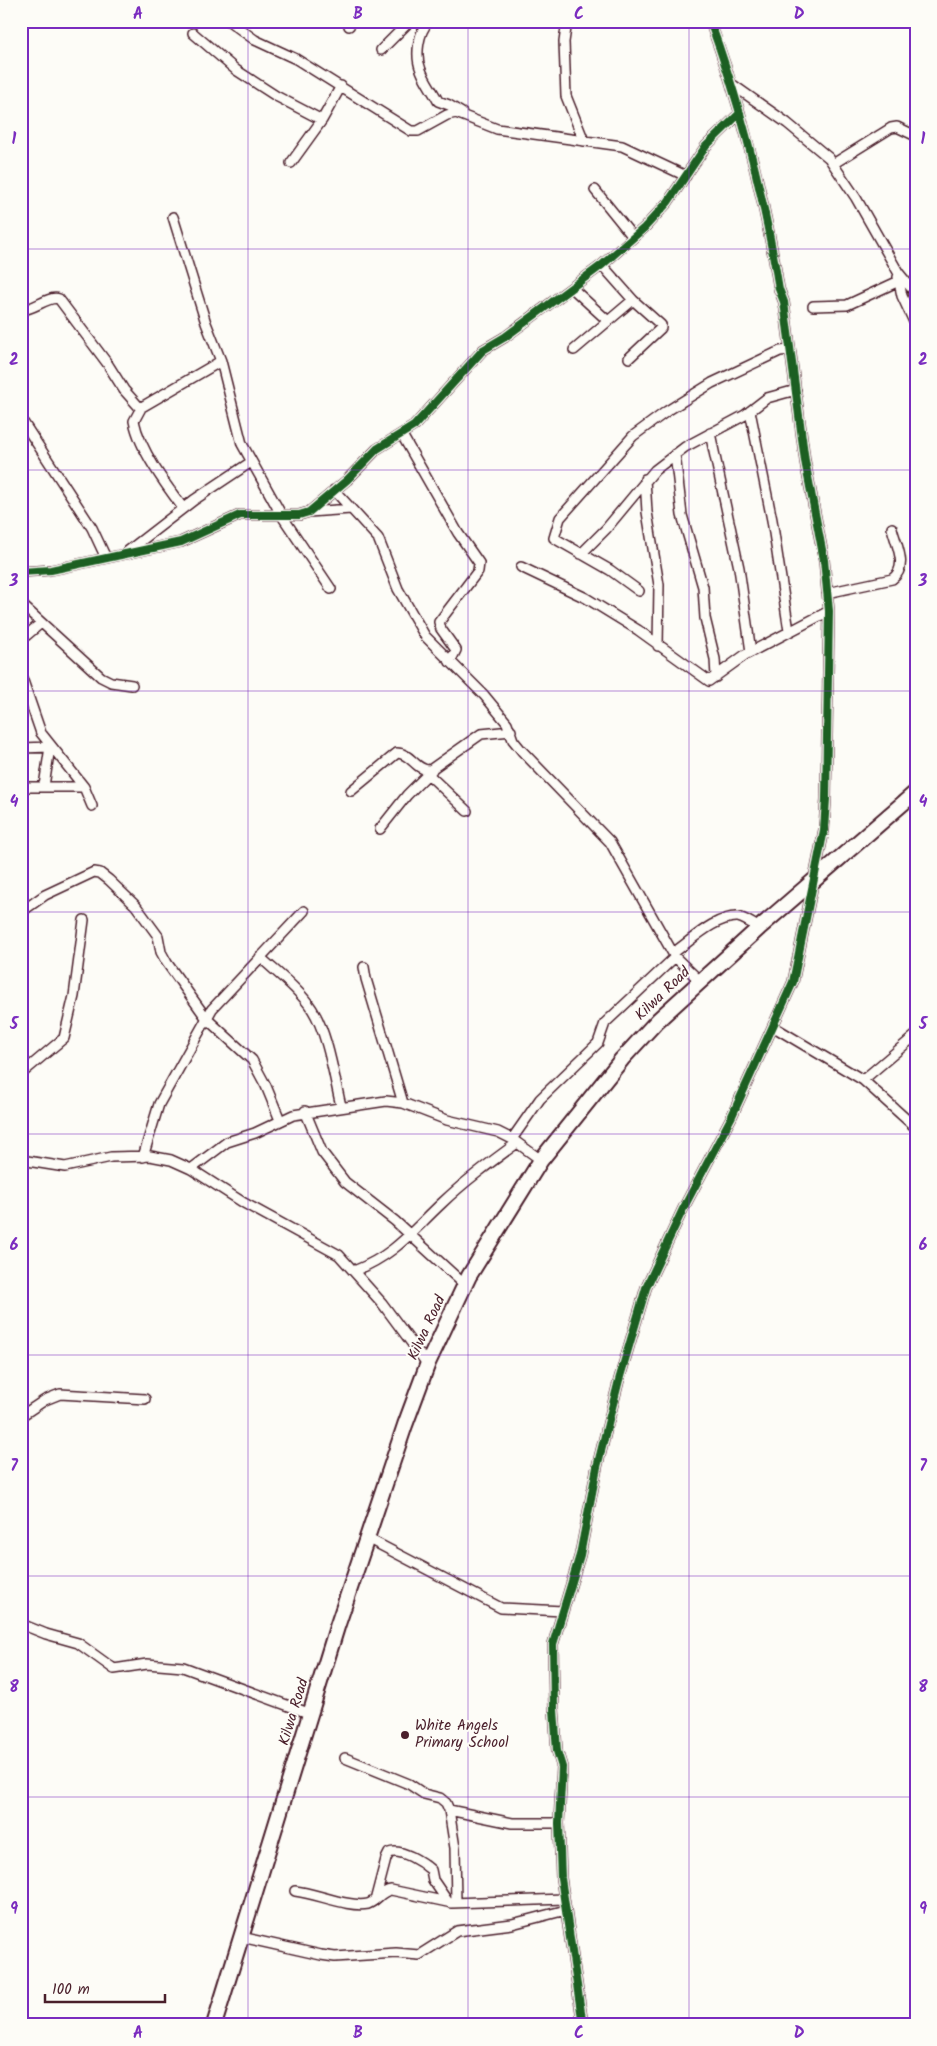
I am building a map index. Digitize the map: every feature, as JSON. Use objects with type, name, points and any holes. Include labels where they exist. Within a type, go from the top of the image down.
[{"type":"highway","name":"Kilwa Road","points":[[214,2025],[337,1627],[405,1425],[428,1363],[465,1285],[493,1235],[541,1160],[622,1059],[700,981],[916,792]]},
{"type":"street","points":[[229,21],[255,40],[284,52],[411,131],[421,129],[452,113],[464,115]]},
{"type":"street","points":[[381,50],[410,21]]},
{"type":"street","points":[[567,21],[564,42],[566,96],[584,141]]},
{"type":"street","points":[[583,2025],[564,1899],[559,1823],[562,1766],[557,1751],[552,1656],[580,1555],[597,1467],[619,1380],[646,1288],[683,1209],[731,1118],[794,982],[824,830],[826,799],[829,611],[824,560],[805,461],[784,302],[779,288],[758,174],[733,85],[710,21]]},
{"type":"street","points":[[424,23],[419,52],[421,72],[438,101],[449,105],[464,115],[497,129],[632,149],[686,176]]},
{"type":"street","points":[[193,33],[236,70],[276,96],[322,120]]},
{"type":"street","points":[[733,85],[807,139],[833,164],[856,198],[898,272],[916,294]]},
{"type":"street","points":[[291,163],[322,120],[341,86]]},
{"type":"street","points":[[309,512],[378,449],[402,435],[435,406],[483,350],[506,337],[572,288],[602,265],[644,228],[668,202],[706,146],[740,113]]},
{"type":"street","points":[[833,164],[891,128],[897,127],[916,136]]},
{"type":"street","points":[[595,190],[633,237]]},
{"type":"street","points":[[173,217],[206,323],[221,361],[242,444],[282,516],[331,589]]},
{"type":"street","points":[[602,265],[661,328],[629,358]]},
{"type":"street","points":[[898,272],[906,307],[916,326]]},
{"type":"street","points":[[812,306],[847,305],[899,281]]},
{"type":"street","points":[[572,288],[608,321]]},
{"type":"street","points":[[21,310],[32,309],[53,298],[60,299],[107,363],[124,390],[137,407],[141,408]]},
{"type":"street","points":[[574,350],[633,300]]},
{"type":"street","points":[[639,591],[610,570],[554,538],[558,522],[624,444],[667,410],[712,383],[780,351],[790,350]]},
{"type":"street","points":[[183,508],[158,473],[134,421],[141,408],[221,361]]},
{"type":"street","points":[[581,554],[606,528],[645,480],[675,454],[767,398],[796,390]]},
{"type":"street","points":[[750,410],[772,520],[790,631]]},
{"type":"street","points":[[21,419],[92,528],[106,558]]},
{"type":"street","points":[[710,433],[739,568],[751,652]]},
{"type":"street","points":[[402,435],[458,533],[479,564],[478,571],[439,622],[441,629],[456,650],[450,662]]},
{"type":"street","points":[[675,454],[682,515],[703,587],[705,618],[715,659],[716,678]]},
{"type":"street","points":[[125,553],[183,508],[251,462]]},
{"type":"street","points":[[645,480],[647,512],[659,585],[658,646]]},
{"type":"street","points":[[334,490],[378,538],[398,589],[424,636],[484,695],[512,731],[513,740],[522,751],[610,842],[674,955],[700,981]]},
{"type":"street","points":[[21,572],[51,570],[181,542],[240,515],[299,515],[309,512],[351,508]]},
{"type":"street","points":[[827,593],[892,579],[899,574],[902,564],[892,528]]},
{"type":"street","points":[[521,568],[586,598],[638,630],[706,681],[716,678],[751,652],[829,611]]},
{"type":"street","points":[[21,604],[101,677],[111,682],[132,685]]},
{"type":"street","points":[[21,640],[41,623]]},
{"type":"street","points":[[21,675],[35,720],[50,747],[84,787],[92,806]]},
{"type":"street","points":[[380,829],[430,772],[481,734],[512,731]]},
{"type":"street","points":[[21,748],[50,747]]},
{"type":"street","points":[[44,786],[50,747]]},
{"type":"street","points":[[351,791],[397,753],[402,753],[423,770],[430,772],[467,811]]},
{"type":"street","points":[[21,787],[84,787]]},
{"type":"street","points":[[21,912],[45,895],[78,878],[96,871],[100,873],[130,900],[156,932],[164,957],[207,1019],[252,1060],[266,1086],[280,1120]]},
{"type":"street","points":[[143,1157],[159,1104],[212,1009],[304,911]]},
{"type":"street","points":[[354,1271],[370,1265],[411,1235],[461,1186],[514,1141],[540,1099],[598,1043],[605,1023],[674,955],[713,925],[729,919],[739,917],[759,928]]},
{"type":"street","points":[[21,1074],[64,1038],[74,996],[84,920]]},
{"type":"street","points":[[260,956],[290,985],[314,1014],[328,1056],[341,1106]]},
{"type":"street","points":[[364,967],[403,1103]]},
{"type":"street","points":[[774,1027],[863,1080],[916,1128]]},
{"type":"street","points":[[863,1080],[916,1035]]},
{"type":"street","points":[[191,1169],[227,1142],[255,1133],[280,1120],[306,1112],[386,1101],[403,1103],[447,1120],[482,1127],[514,1141],[541,1160]]},
{"type":"street","points":[[306,1112],[322,1152],[345,1182],[411,1235],[465,1285]]},
{"type":"street","points":[[21,1160],[65,1167],[110,1157],[161,1157],[191,1169],[244,1203],[339,1255],[382,1303],[424,1361],[428,1363]]},
{"type":"street","points":[[21,1416],[45,1400],[60,1394],[145,1399]]},
{"type":"street","points":[[368,1538],[501,1608],[563,1611]]},
{"type":"street","points":[[21,1624],[46,1634],[78,1643],[114,1669],[146,1664],[176,1665],[311,1714]]},
{"type":"street","points":[[345,1758],[409,1784],[424,1794],[440,1798],[450,1810],[456,1868],[452,1902]]},
{"type":"street","points":[[450,1810],[512,1823],[559,1823]]},
{"type":"street","points":[[376,1898],[386,1859],[389,1853],[393,1852],[418,1860],[431,1870],[434,1880],[452,1902]]},
{"type":"street","points":[[295,1891],[346,1902],[369,1904],[383,1892],[391,1890],[452,1902],[564,1899]]},
{"type":"street","points":[[240,1937],[294,1951],[328,1956],[396,1953],[419,1954],[457,1931],[512,1924],[566,1910]]},
{"type":"cycle path","points":[[583,2025],[561,1878],[559,1823],[562,1767],[557,1751],[553,1644],[580,1555],[597,1467],[619,1380],[646,1288],[683,1209],[731,1118],[793,982],[824,830],[826,799],[829,611],[824,560],[805,461],[784,302],[779,289],[751,153],[722,54],[710,21]]},
{"type":"cycle path","points":[[21,572],[51,570],[181,542],[240,515],[299,515],[309,512],[347,480],[377,449],[414,426],[483,350],[505,337],[602,265],[644,228],[668,202],[706,146],[740,113]]},
{"type":"place","name":"White Angels Primary School","points":[[405,1735]]}]
